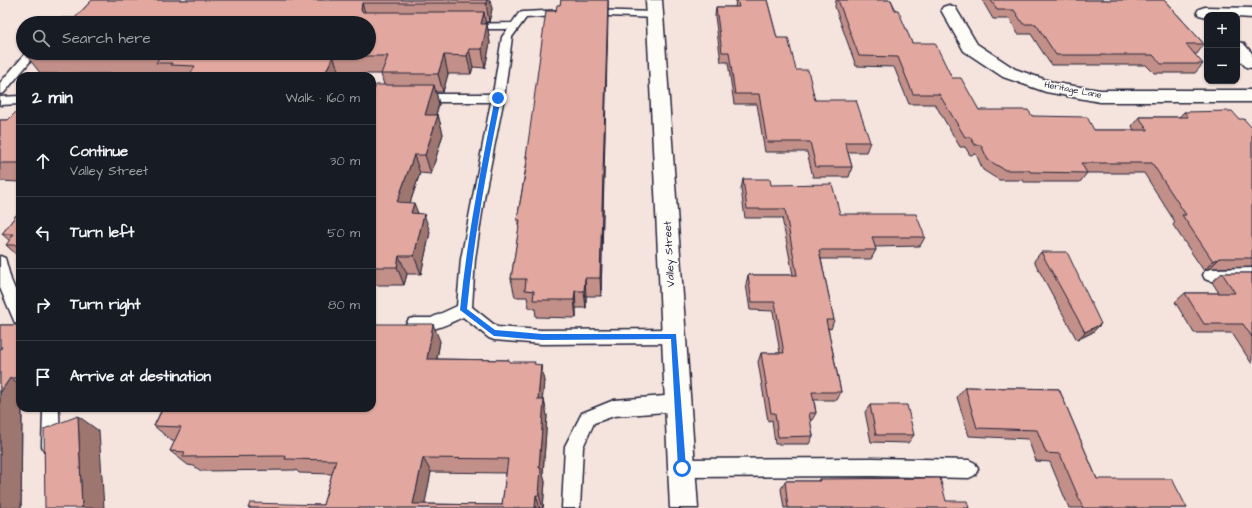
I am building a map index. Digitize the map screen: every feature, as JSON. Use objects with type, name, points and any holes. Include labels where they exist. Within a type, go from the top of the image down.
[{"type":"street","points":[[1193,0],[1204,12]]},
{"type":"street","name":"Valley Street","points":[[654,8],[684,508]]},
{"type":"street","name":"Heritage Lane","points":[[949,10],[970,47],[1009,73],[1052,88],[1100,96],[1252,96]]},
{"type":"street","points":[[1240,13],[1252,13]]},
{"type":"street","points":[[1238,48],[1252,63]]},
{"type":"lane","points":[[461,26],[519,21],[577,12],[654,8]]},
{"type":"lane","points":[[464,310],[468,259],[479,193],[498,98],[507,37],[519,21]]},
{"type":"lane","points":[[0,90],[26,60]]},
{"type":"lane","points":[[404,98],[498,98]]},
{"type":"lane","points":[[0,100],[16,100]]},
{"type":"lane","points":[[0,262],[4,280],[16,308]]},
{"type":"lane","points":[[1210,274],[1252,274]]},
{"type":"lane","points":[[464,310],[494,333],[542,337],[674,336]]},
{"type":"lane","points":[[402,324],[432,324],[464,310]]},
{"type":"lane","points":[[571,508],[574,446],[588,418],[614,408],[678,403]]},
{"type":"lane","points":[[51,412],[51,459]]},
{"type":"lane","points":[[682,468],[873,467],[970,469]]},
{"type":"building","points":[[92,0],[487,0],[486,3],[362,3],[361,10],[363,12],[484,12],[481,24],[487,24],[482,49],[469,49],[467,56],[444,55],[438,74],[381,74],[388,56],[376,56],[376,16],[77,16]]},
{"type":"building","points":[[561,0],[608,0],[600,278],[585,278],[584,291],[575,291],[574,300],[533,300],[534,291],[525,290],[526,279],[511,279],[520,220],[517,220],[528,157],[526,157],[546,11],[556,11],[557,5],[560,5]]},
{"type":"building","points":[[737,0],[767,0],[777,38],[788,38],[796,70],[808,70],[815,100],[856,100],[870,142],[845,142],[852,167],[816,167],[810,142],[767,142],[759,94],[735,94],[729,52],[722,52],[716,7],[739,7]]},
{"type":"building","points":[[838,0],[891,0],[895,10],[898,10],[912,43],[935,43],[952,78],[961,78],[979,110],[1028,110],[1032,116],[1087,117],[1094,130],[1148,130],[1139,117],[1188,117],[1184,112],[1232,111],[1239,119],[1244,119],[1252,128],[1252,258],[1220,258],[1213,261],[1182,215],[1186,215],[1152,163],[1081,163],[1087,173],[1030,172],[1029,170],[1005,170],[988,160],[981,145],[975,145],[970,137],[965,137],[939,94],[913,94],[898,57],[859,56]]},
{"type":"building","points":[[991,0],[1164,0],[1204,44],[1186,44],[1203,64],[1161,64],[1153,55],[1056,55],[1036,24],[1023,24],[1014,10],[997,10]]},
{"type":"building","points":[[158,60],[331,60],[326,72],[191,72],[195,66],[171,65],[172,63],[156,63]]},
{"type":"building","points":[[376,85],[434,85],[425,115],[438,115],[425,155],[414,155],[397,202],[414,203],[411,213],[424,214],[414,256],[399,256],[397,267],[376,267]]},
{"type":"building","points":[[16,112],[16,163],[0,163],[0,120],[8,120]]},
{"type":"building","points":[[743,179],[770,179],[771,185],[832,184],[840,214],[916,214],[925,237],[872,237],[876,250],[819,250],[834,320],[826,320],[841,392],[812,392],[816,413],[809,413],[813,436],[778,437],[775,413],[771,413],[761,353],[784,353],[775,302],[752,302],[748,275],[797,275],[785,209],[747,209]]},
{"type":"building","points":[[16,215],[16,245],[6,245],[14,234],[2,234]]},
{"type":"building","points":[[1041,252],[1067,252],[1101,324],[1085,332]]},
{"type":"building","points":[[1222,273],[1252,273],[1252,337],[1243,324],[1204,324],[1185,293],[1235,293]]},
{"type":"building","points":[[376,324],[433,324],[427,359],[509,360],[509,362],[535,362],[534,364],[541,365],[538,400],[544,400],[539,468],[541,468],[539,495],[536,495],[535,508],[248,508],[250,503],[323,505],[336,460],[285,459],[286,456],[183,457],[185,452],[170,451],[181,427],[154,426],[161,412],[376,412]],"holes":[[[423,458],[508,459],[502,505],[413,504]]]},
{"type":"building","points":[[0,325],[16,325],[16,378],[10,378],[0,393],[0,350],[2,347],[0,347]]},
{"type":"building","points":[[965,387],[1059,389],[1097,479],[1172,479],[1187,508],[1083,508],[1060,454],[1046,453],[1037,430],[977,428]]},
{"type":"building","points":[[870,405],[907,405],[914,435],[876,435]]},
{"type":"building","points":[[78,416],[82,508],[45,508],[44,429]]},
{"type":"building","points":[[940,478],[946,501],[967,501],[969,508],[788,508],[785,481],[820,481],[819,479]]},
{"type":"route","points":[[498,98],[479,193],[468,259],[464,310],[494,333],[542,337],[674,336],[682,468]]}]
